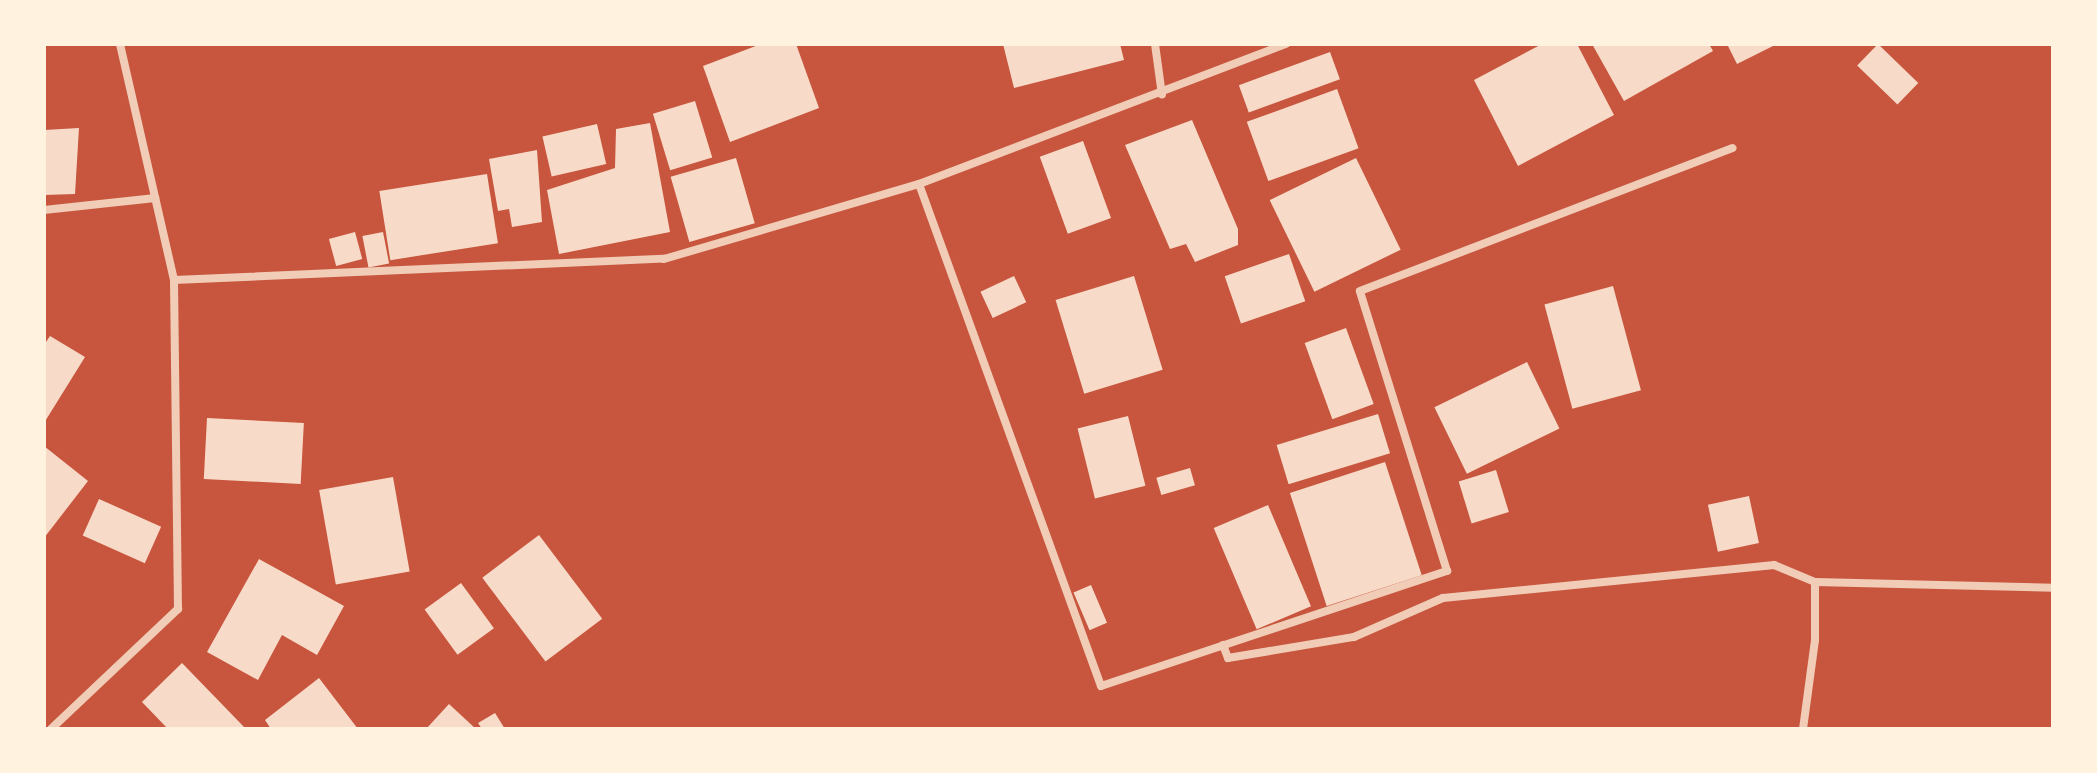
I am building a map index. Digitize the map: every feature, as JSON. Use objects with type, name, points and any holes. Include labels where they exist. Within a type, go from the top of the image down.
[{"type":"street","points":[[51,729],[178,609],[174,280],[120,44]]},
{"type":"street","points":[[1155,44],[1162,95]]},
{"type":"street","points":[[174,280],[664,259],[919,184],[1162,95],[1286,44]]},
{"type":"street","points":[[919,184],[1101,686],[1447,571],[1360,291],[1733,148]]},
{"type":"street","points":[[44,210],[155,198]]},
{"type":"street","points":[[1223,645],[1228,658],[1354,637],[1443,598],[1774,565],[1815,582],[2053,588]]},
{"type":"street","points":[[1803,729],[1815,582]]},
{"type":"building","points":[[761,44],[796,44],[819,108],[730,142],[703,66]]},
{"type":"building","points":[[1003,44],[1120,44],[1124,60],[1014,88]]},
{"type":"building","points":[[1542,44],[1577,44],[1614,115],[1518,166],[1474,80]]},
{"type":"building","points":[[1592,44],[1709,44],[1713,51],[1624,101]]},
{"type":"building","points":[[1727,44],[1777,44],[1737,64]]},
{"type":"building","points":[[1878,44],[1918,83],[1897,104],[1857,66]]},
{"type":"building","points":[[1330,52],[1340,79],[1249,112],[1239,85]]},
{"type":"building","points":[[1337,89],[1359,148],[1268,181],[1247,122]]},
{"type":"building","points":[[695,101],[712,157],[670,170],[653,114]]},
{"type":"building","points":[[1192,120],[1238,229],[1238,245],[1195,262],[1186,244],[1170,249],[1125,145]]},
{"type":"building","points":[[650,123],[670,232],[559,254],[547,190],[615,168],[616,129]]},
{"type":"building","points":[[597,124],[606,164],[552,177],[542,137]]},
{"type":"building","points":[[79,128],[75,194],[44,195],[44,130]]},
{"type":"building","points":[[1083,141],[1111,218],[1068,234],[1040,157]]},
{"type":"building","points":[[537,150],[542,222],[512,227],[509,209],[498,211],[489,159]]},
{"type":"building","points":[[736,158],[755,223],[689,242],[671,177]]},
{"type":"building","points":[[1356,158],[1401,250],[1314,292],[1270,200]]},
{"type":"building","points":[[487,174],[498,243],[390,260],[379,191]]},
{"type":"building","points":[[355,232],[362,259],[336,266],[329,239]]},
{"type":"building","points":[[383,232],[389,263],[368,267],[362,236]]},
{"type":"building","points":[[1289,254],[1305,301],[1241,323],[1225,276]]},
{"type":"building","points":[[1014,276],[1026,302],[993,318],[980,292]]},
{"type":"building","points":[[1134,276],[1163,370],[1084,394],[1056,300]]},
{"type":"building","points":[[1613,286],[1641,390],[1572,409],[1544,304]]},
{"type":"building","points":[[1346,328],[1374,404],[1332,419],[1305,343]]},
{"type":"building","points":[[50,336],[85,357],[44,423],[44,345]]},
{"type":"building","points":[[1527,362],[1559,429],[1467,474],[1434,407]]},
{"type":"building","points":[[1378,414],[1390,453],[1289,484],[1277,445]]},
{"type":"building","points":[[1128,416],[1145,486],[1095,498],[1078,429]]},
{"type":"building","points":[[207,418],[304,423],[301,484],[204,479]]},
{"type":"building","points":[[44,446],[88,481],[44,538]]},
{"type":"building","points":[[1385,462],[1422,575],[1327,606],[1290,493]]},
{"type":"building","points":[[1190,468],[1195,485],[1161,495],[1156,478]]},
{"type":"building","points":[[1496,470],[1509,512],[1472,523],[1459,481]]},
{"type":"building","points":[[393,477],[410,572],[336,585],[319,490]]},
{"type":"building","points":[[1749,496],[1759,543],[1718,552],[1708,505]]},
{"type":"building","points":[[99,499],[161,527],[145,563],[83,536]]},
{"type":"building","points":[[1268,505],[1311,606],[1257,629],[1214,528]]},
{"type":"building","points":[[539,535],[602,619],[545,662],[482,578]]},
{"type":"building","points":[[259,559],[344,606],[317,655],[282,635],[258,680],[207,652]]},
{"type":"building","points":[[461,583],[494,628],[458,655],[425,609]]},
{"type":"building","points":[[1091,585],[1107,623],[1090,630],[1074,592]]},
{"type":"building","points":[[182,663],[246,729],[168,729],[142,702]]},
{"type":"building","points":[[319,678],[358,729],[271,729],[265,720]]},
{"type":"building","points":[[449,704],[476,729],[426,729]]},
{"type":"building","points":[[495,713],[505,729],[482,729],[478,723]]}]
